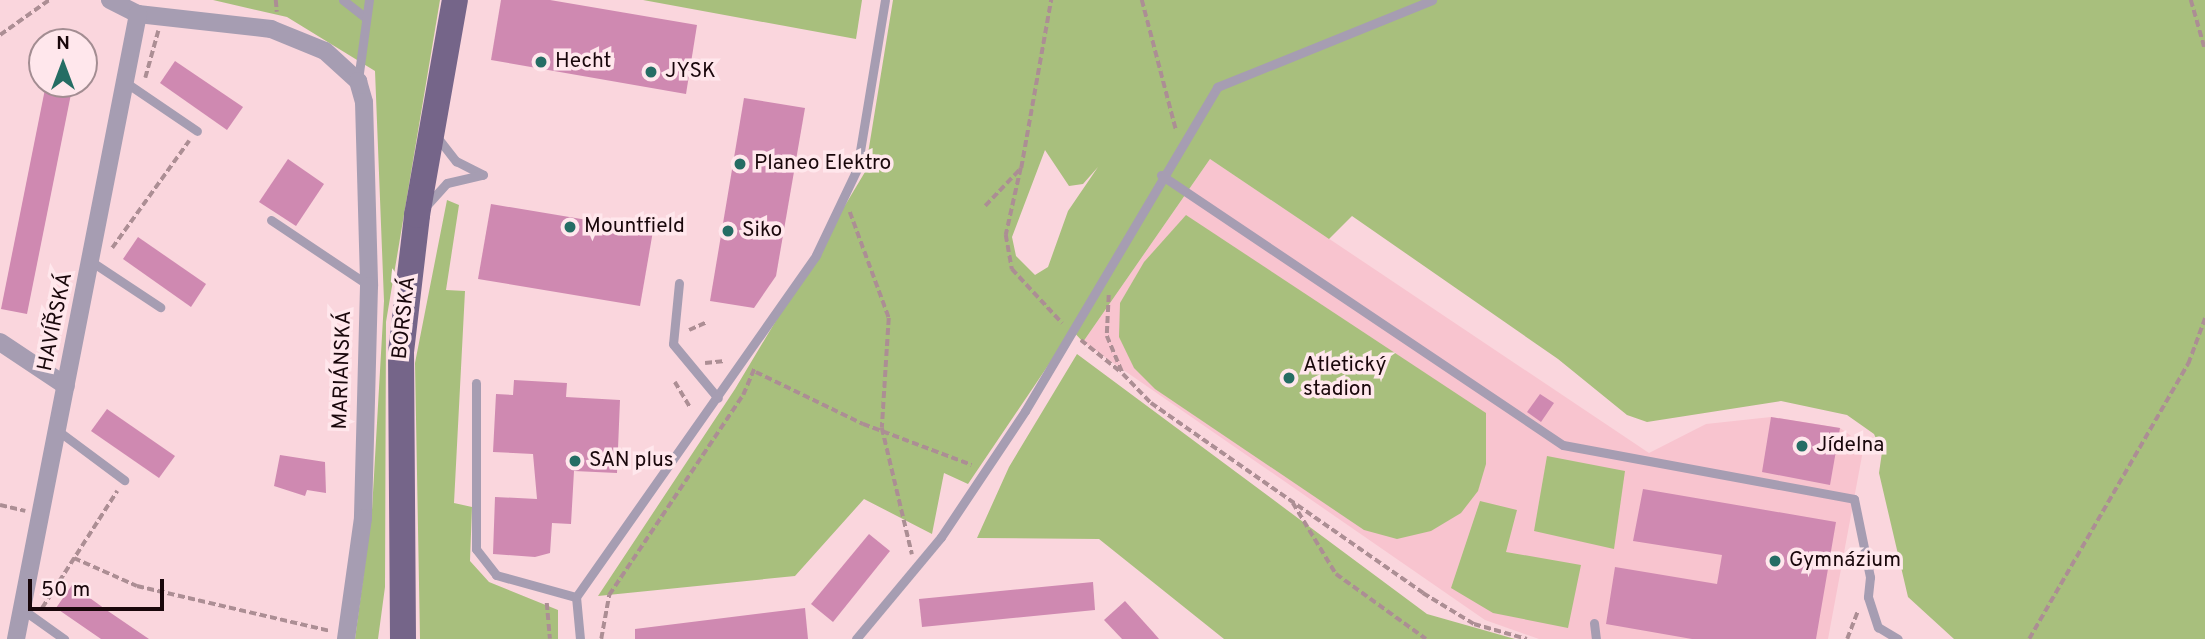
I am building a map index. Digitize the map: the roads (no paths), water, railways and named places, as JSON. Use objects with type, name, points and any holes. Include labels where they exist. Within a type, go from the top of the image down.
[{"type":"main road","name":"BORSKÁ","points":[[403,639],[397,419],[417,215],[430,129],[455,0]]},
{"type":"street","points":[[110,0],[138,14],[271,29],[325,51],[358,81]]},
{"type":"street","name":"HAVÍŘSKÁ","points":[[16,639],[28,613],[41,514],[66,386],[99,267],[125,82],[138,14]]},
{"type":"street","name":"MARIÁNSKÁ","points":[[346,639],[363,518],[369,286],[364,102],[358,81]]},
{"type":"street","points":[[0,342],[66,386]]},
{"type":"lane","points":[[343,0],[366,18]]},
{"type":"lane","points":[[358,81],[369,0]]},
{"type":"lane","points":[[580,639],[576,597],[816,255],[856,169],[885,0]]},
{"type":"lane","points":[[856,639],[917,566],[986,469],[1070,332],[1180,142],[1217,88],[1432,0]]},
{"type":"lane","points":[[125,82],[197,131]]},
{"type":"lane","points":[[417,215],[447,183],[483,175],[456,161],[430,129]]},
{"type":"lane","points":[[1161,175],[1563,445],[1854,499],[1870,577],[1868,597],[1878,627],[1898,639]]},
{"type":"lane","points":[[271,220],[369,286]]},
{"type":"lane","points":[[99,267],[160,307]]},
{"type":"lane","points":[[679,284],[673,344],[718,398]]},
{"type":"lane","points":[[476,383],[477,549],[496,575],[576,597]]},
{"type":"lane","points":[[57,430],[124,480]]},
{"type":"lane","points":[[28,613],[64,639]]},
{"type":"lane","points":[[1594,623],[1596,639]]},
{"type":"place","name":"Hecht","points":[[541,62]]},
{"type":"place","name":"JYSK","points":[[651,72]]},
{"type":"place","name":"Planeo Elektro","points":[[740,164]]},
{"type":"place","name":"Mountfield","points":[[570,227]]},
{"type":"place","name":"Siko","points":[[728,231]]},
{"type":"place","name":"Atletický stadion","points":[[1289,378]]},
{"type":"place","name":"Jídelna","points":[[1802,446]]},
{"type":"place","name":"SAN plus","points":[[575,461]]},
{"type":"place","name":"Gymnázium","points":[[1775,561]]}]
